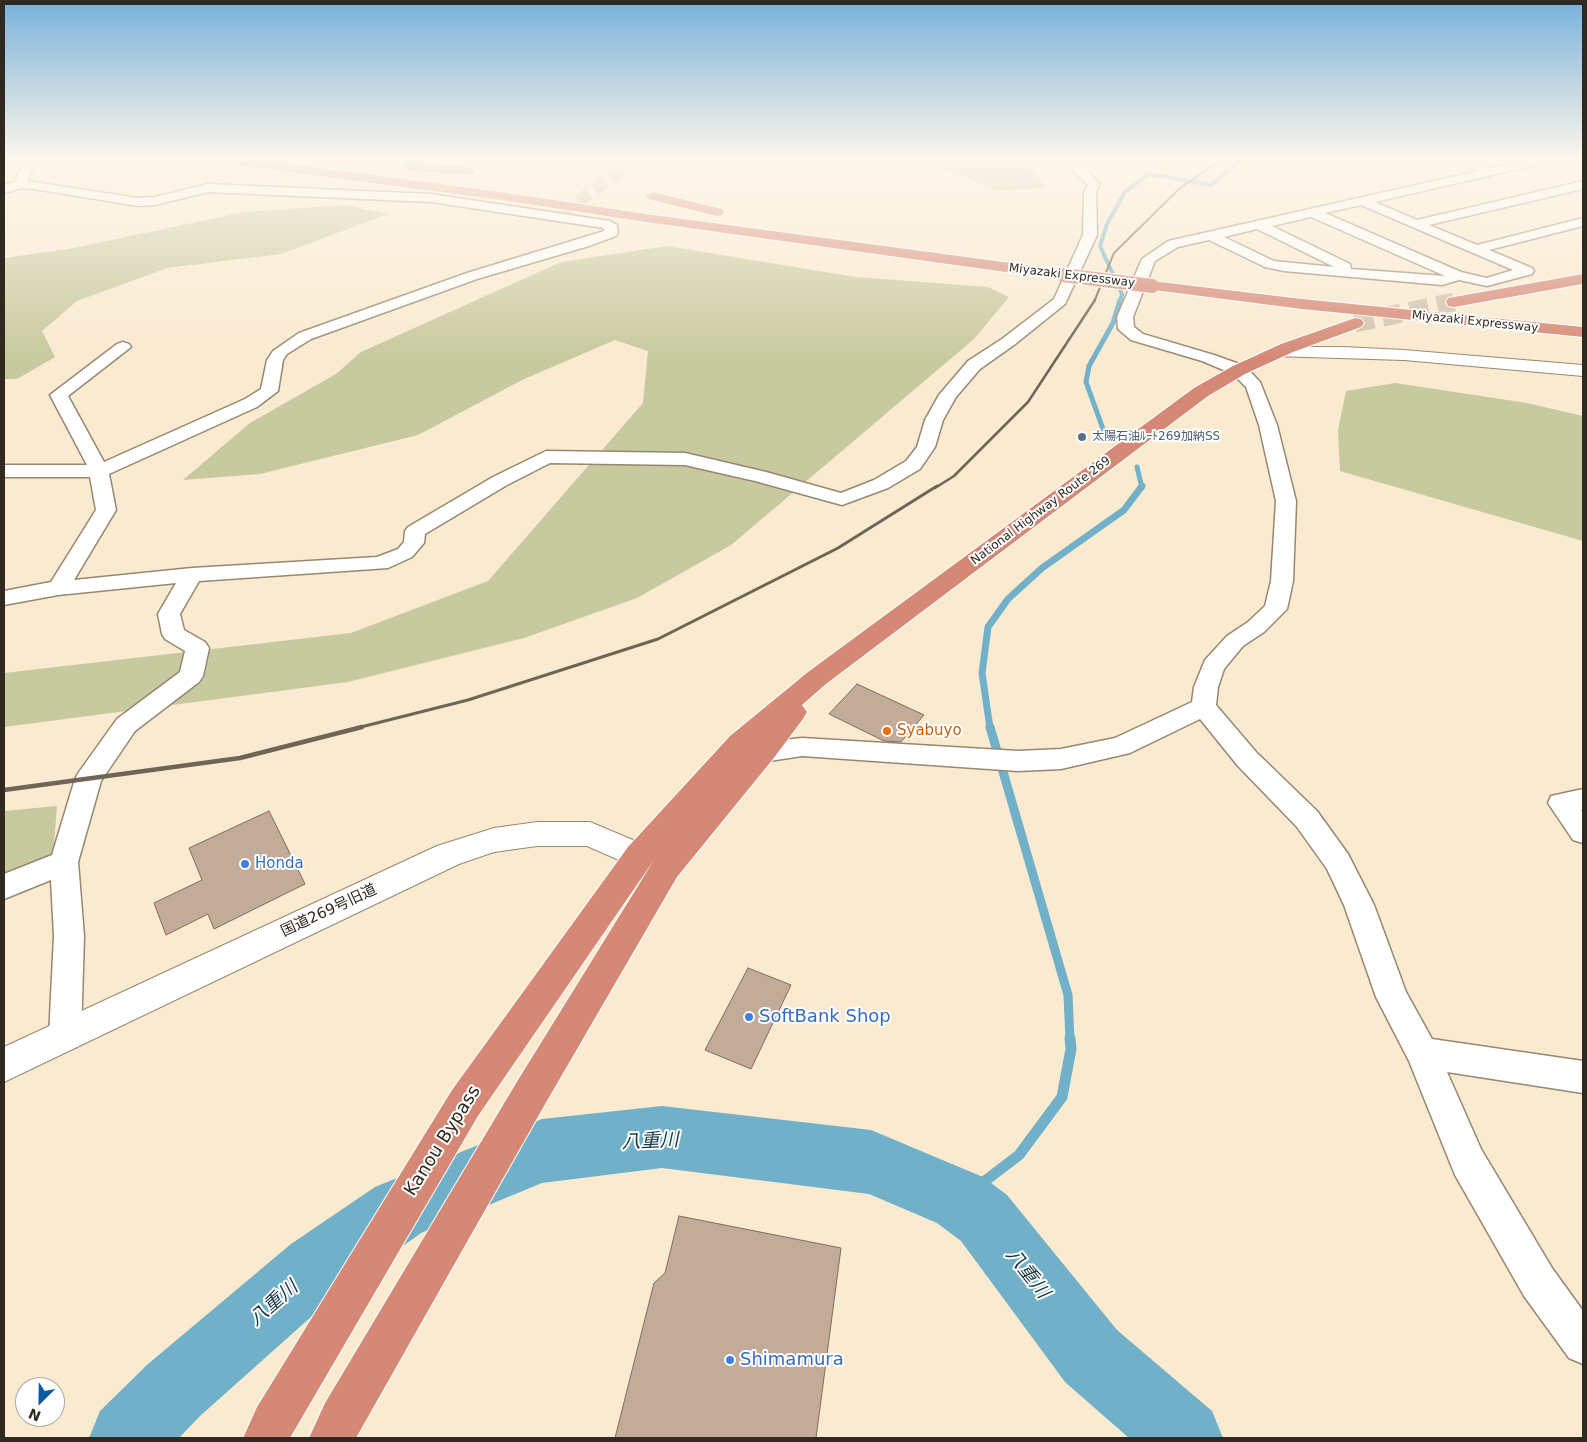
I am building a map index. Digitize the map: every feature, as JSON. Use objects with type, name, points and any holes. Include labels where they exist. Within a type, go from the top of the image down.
[{"type":"highway","name":"Miyazaki Expressway","points":[[699,224],[1064,270],[1302,304],[1583,332]]},
{"type":"highway","name":"Miyazaki Expressway","points":[[768,224],[1064,270]]},
{"type":"highway","points":[[1454,302],[1583,279]]},
{"type":"highway","name":"Miyazaki Expressway","points":[[1152,282],[1583,322]]},
{"type":"highway","name":"National Highway Route 269","points":[[652,862],[752,748],[817,678],[1201,392],[1239,370],[1279,352],[1355,323]]},
{"type":"highway","points":[[336,1429],[531,1093],[652,862]]},
{"type":"highway","name":"Kanou Bypass","points":[[269,1430],[465,1103],[652,862]]},
{"type":"street","points":[[4,471],[99,471],[251,403],[270,391],[275,360],[281,351],[305,336],[472,276],[584,243],[611,232],[610,225],[606,224]]},
{"type":"street","points":[[4,598],[58,588],[192,575],[380,563],[405,553],[414,544],[415,531],[500,481],[532,466],[546,457],[685,459],[759,476],[842,499],[881,484],[912,465],[926,447],[934,420],[948,395],[974,366],[1060,301],[1090,235],[1090,224]]},
{"type":"street","points":[[1257,224],[1173,244],[1149,260],[1126,317],[1126,329],[1137,337],[1208,358],[1239,370],[1254,386],[1268,425],[1286,501],[1282,581],[1276,609],[1256,627],[1235,641],[1213,666],[1206,687],[1204,707],[1247,759],[1307,819],[1338,862],[1359,905],[1392,997],[1422,1053],[1468,1162],[1538,1282],[1583,1344]]},
{"type":"street","points":[[1259,224],[1359,274]]},
{"type":"street","points":[[1340,224],[1459,276],[1487,282],[1527,271],[1418,224]]},
{"type":"street","points":[[1477,249],[1574,224]]},
{"type":"street","points":[[1210,235],[1270,264],[1284,267],[1442,281],[1459,276]]},
{"type":"street","points":[[58,588],[106,510],[99,471],[59,395],[122,347]]},
{"type":"street","points":[[1279,352],[1344,352],[1404,355],[1583,371]]},
{"type":"street","points":[[65,1036],[68,936],[64,862],[88,779],[126,725],[191,676],[197,648],[173,634],[168,614],[192,575]]},
{"type":"street","points":[[752,748],[802,747],[1009,761],[1061,759],[1121,746],[1204,707]]},
{"type":"street","points":[[1583,799],[1561,804],[1583,832]]},
{"type":"street","name":"国道269号旧道","points":[[4,1065],[448,855],[494,840],[537,834],[590,834],[652,862]]},
{"type":"street","points":[[4,887],[64,862]]},
{"type":"street","points":[[1422,1053],[1583,1077]]},
{"type":"green space","points":[[186,224],[360,224],[281,254],[167,268],[77,301],[42,331],[55,357],[17,379],[4,379],[4,258],[68,249]]},
{"type":"green space","points":[[667,246],[856,277],[988,287],[1009,297],[974,339],[731,545],[637,598],[524,638],[348,682],[4,727],[4,673],[351,633],[488,581],[643,403],[648,351],[615,340],[522,380],[418,435],[260,474],[183,480],[250,423],[336,374],[361,352],[561,262]]},
{"type":"green space","points":[[1395,383],[1527,403],[1583,416],[1583,541],[1340,471],[1338,430],[1346,391]]},
{"type":"green space","points":[[57,806],[53,857],[4,877],[4,811]]},
{"type":"building","name":"Syabuyo","points":[[857,684],[924,715],[901,742],[884,741],[829,714]]},
{"type":"building","name":"Honda","points":[[269,811],[305,884],[214,929],[208,914],[166,935],[154,903],[202,880],[189,848]]},
{"type":"building","name":"SoftBank Shop","points":[[748,968],[791,985],[751,1069],[705,1050]]},
{"type":"building","name":"Shimamura","points":[[679,1216],[841,1248],[816,1438],[615,1438],[654,1283],[665,1273]]},
{"type":"waterway","points":[[1107,224],[1100,246],[1122,294],[1120,302]]},
{"type":"waterway","points":[[1107,440],[1086,382],[1089,366],[1113,323],[1120,300]]},
{"type":"waterway","points":[[1137,467],[1142,486]]},
{"type":"waterway","points":[[990,728],[982,673],[988,627],[1008,599],[1042,568],[1124,510],[1142,486]]},
{"type":"waterway","points":[[990,727],[1068,995],[1070,1040]]},
{"type":"waterway","points":[[960,1200],[1019,1155],[1062,1097],[1071,1049],[1070,1038]]},
{"type":"waterway","name":"八重川","points":[[127,1438],[174,1390],[315,1268],[398,1210],[542,1151],[662,1137],[871,1162],[960,1200],[984,1218],[1091,1356],[1185,1438]]},
{"type":"tunnel","points":[[1355,323],[1454,302]]},
{"type":"railway","points":[[1095,301],[1114,253],[1143,224]]},
{"type":"railway","points":[[935,488],[954,476],[1028,402],[1095,301]]},
{"type":"railway","points":[[357,728],[468,700],[658,639],[838,548],[937,486]]},
{"type":"railway","points":[[4,790],[240,758],[362,727]]},
{"type":"place","name":"太陽石油ﾙｰﾄ269加納SS","points":[[1082,437]]},
{"type":"place","name":"Syabuyo","points":[[887,731]]},
{"type":"place","name":"Honda","points":[[245,864]]},
{"type":"place","name":"SoftBank Shop","points":[[749,1017]]},
{"type":"place","name":"Shimamura","points":[[730,1360]]}]
